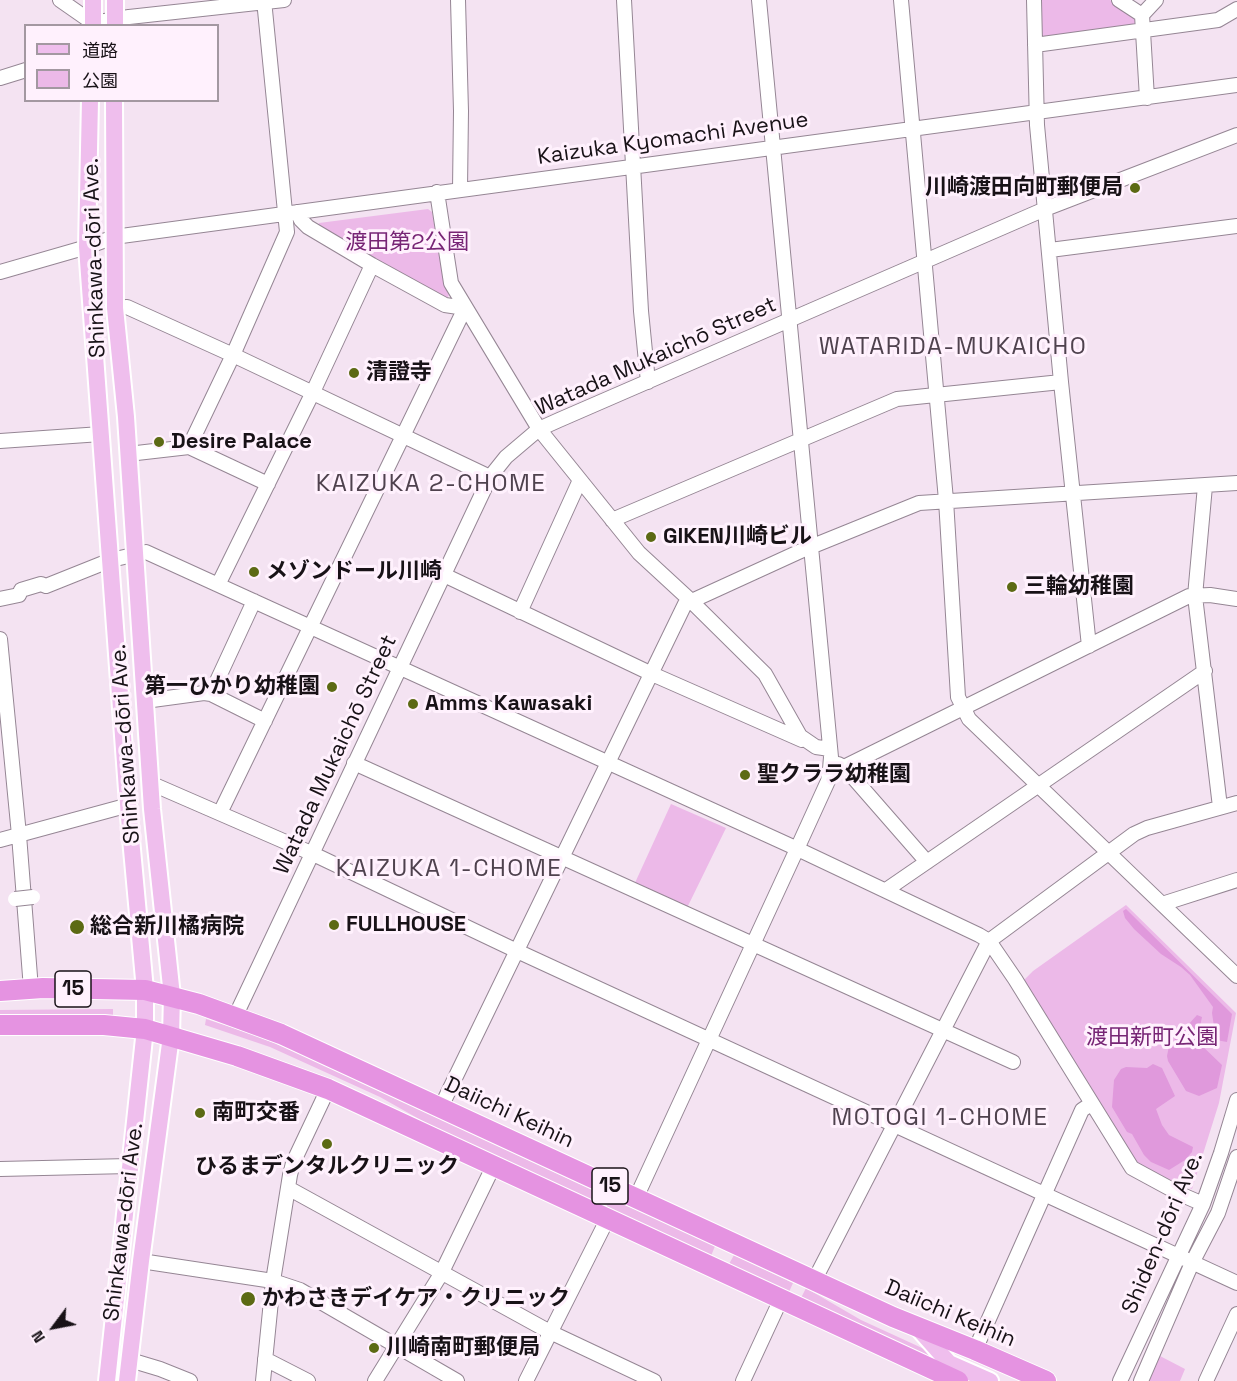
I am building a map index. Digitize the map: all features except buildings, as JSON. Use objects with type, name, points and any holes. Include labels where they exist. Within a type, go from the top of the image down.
[{"type":"highway","name":"Daiichi Keihin","points":[[0,991],[146,990],[172,996],[281,1034],[814,1281],[918,1328],[1046,1381]]},
{"type":"highway","name":"15","points":[[0,1025],[104,1024],[145,1029],[237,1056],[328,1089],[958,1381]]},
{"type":"main road","points":[[115,0],[115,22]]},
{"type":"main road","points":[[90,2],[93,24]]},
{"type":"main road","name":"Shinkawa-dōri Ave.","points":[[90,102],[87,247],[129,805],[146,990],[145,1029],[107,1381]]},
{"type":"main road","name":"Shinkawa-dōri Ave.","points":[[114,102],[115,308],[127,432],[150,783],[172,996],[171,1036],[127,1381]]},
{"type":"main road","points":[[89,177],[114,178]]},
{"type":"main road","points":[[92,310],[115,308]]},
{"type":"main road","points":[[101,434],[127,432]]},
{"type":"main road","points":[[129,805],[150,783]]},
{"type":"main road","points":[[918,1328],[949,1363],[990,1381]]},
{"type":"street","points":[[60,0],[93,24],[284,0]]},
{"type":"street","points":[[458,0],[461,111],[460,189]]},
{"type":"street","points":[[624,0],[641,311],[648,382]]},
{"type":"street","points":[[636,1198],[828,781],[830,756],[759,0]]},
{"type":"street","points":[[901,0],[946,500],[958,697],[969,718],[1237,976]]},
{"type":"street","points":[[1034,0],[1036,111],[1061,382],[1089,645]]},
{"type":"street","points":[[1119,0],[1142,15]]},
{"type":"street","points":[[1147,98],[1142,15],[1156,0]]},
{"type":"street","points":[[90,2],[115,22]]},
{"type":"street","points":[[189,447],[233,355],[287,232],[292,213],[264,2]]},
{"type":"street","points":[[1035,45],[1218,21],[1237,9]]},
{"type":"street","points":[[0,78],[24,71]]},
{"type":"street","name":"Kaizuka Kyomachi Avenue","points":[[0,272],[114,237],[1237,85]]},
{"type":"street","name":"Watada Mukaichō Street","points":[[235,1017],[490,477],[506,457],[539,429],[1045,209],[1237,135]]},
{"type":"street","points":[[437,192],[451,283],[539,429],[639,553],[765,674],[800,736],[806,741]]},
{"type":"street","points":[[292,213],[308,227],[372,265],[446,305],[465,308]]},
{"type":"street","points":[[1050,250],[1237,226]]},
{"type":"street","points":[[219,583],[313,392],[372,265]]},
{"type":"street","points":[[115,308],[127,307],[313,392],[490,477]]},
{"type":"street","points":[[220,813],[465,308]]},
{"type":"street","points":[[612,519],[897,399],[1061,382]]},
{"type":"street","points":[[0,441],[101,434]]},
{"type":"street","points":[[128,454],[189,447],[268,484]]},
{"type":"street","points":[[520,612],[580,480]]},
{"type":"street","points":[[441,1107],[670,633],[685,604],[690,600],[911,505],[946,500],[1237,483]]},
{"type":"street","points":[[1205,486],[1195,596],[1220,807]]},
{"type":"street","points":[[0,599],[19,595],[21,590],[41,584],[46,586],[111,560],[146,552],[219,583],[886,890],[989,941],[1132,1168],[1203,1204]]},
{"type":"street","points":[[444,575],[652,674],[806,741],[844,767],[927,862]]},
{"type":"street","points":[[844,767],[1183,599],[1195,596],[1237,599]]},
{"type":"street","points":[[211,694],[254,601]]},
{"type":"street","points":[[0,639],[5,735],[19,835],[31,989]]},
{"type":"street","points":[[886,890],[1205,671]]},
{"type":"street","points":[[145,701],[211,694],[265,721]]},
{"type":"street","points":[[354,763],[1013,1062]]},
{"type":"street","points":[[150,783],[311,853],[517,951],[1237,1283]]},
{"type":"street","points":[[814,1281],[989,941],[1134,834],[1147,828],[1237,803]]},
{"type":"street","points":[[0,840],[129,805]]},
{"type":"street","points":[[1162,904],[1237,880]]},
{"type":"street","points":[[15,899],[33,897]]},
{"type":"street","points":[[263,1381],[273,1281],[293,1163],[328,1089]]},
{"type":"street","name":"Shiden-dōri Ave.","points":[[1120,1381],[1203,1204],[1237,1100]]},
{"type":"street","points":[[975,1350],[1082,1110],[1091,1104]]},
{"type":"street","name":"Shiden-dōri Ave.","points":[[1141,1381],[1192,1263],[1218,1213],[1237,1157]]},
{"type":"street","points":[[0,1169],[129,1166]]},
{"type":"street","points":[[375,1381],[441,1274],[493,1167]]},
{"type":"street","points":[[288,1188],[550,1332],[654,1381]]},
{"type":"street","points":[[526,1381],[607,1220]]},
{"type":"street","points":[[141,1261],[273,1281],[300,1290],[457,1381]]},
{"type":"street","points":[[743,1381],[781,1299]]},
{"type":"street","points":[[1206,1381],[1237,1314]]},
{"type":"street","points":[[265,1359],[308,1381]]},
{"type":"street","points":[[130,1360],[189,1381]]},
{"type":"green space","points":[[1039,0],[1110,0],[1136,18],[1137,24],[1133,29],[1045,40],[1040,36]]},
{"type":"green space","name":"渡田第2公園","points":[[428,209],[432,212],[444,283],[449,295],[446,300],[317,228],[319,223]]},
{"type":"green space","points":[[671,804],[726,828],[686,910],[634,885]]},
{"type":"green space","name":"渡田新町公園","points":[[1126,905],[1236,1013],[1219,1103],[1192,1189],[1140,1167],[1024,980],[1033,971]]},
{"type":"green space","points":[[113,1009],[113,1015],[0,1015],[0,1010]]},
{"type":"green space","points":[[206,1019],[291,1050],[597,1192],[593,1202],[435,1128],[380,1097],[270,1047],[205,1025]]},
{"type":"green space","points":[[610,1198],[715,1246],[711,1256],[606,1208]]},
{"type":"green space","points":[[734,1255],[793,1283],[789,1292],[729,1264]]},
{"type":"green space","points":[[806,1288],[861,1320],[994,1381],[981,1381],[801,1298]]},
{"type":"green space","points":[[1160,1356],[1185,1369],[1180,1381],[1148,1381]]},
{"type":"shaded area","points":[[1126,909],[1232,1014],[1227,1042],[1216,1040],[1213,1007],[1190,975],[1161,954],[1134,929],[1125,918],[1123,911]]},
{"type":"shaded area","points":[[1197,1015],[1202,1017],[1197,1041],[1222,1065],[1217,1088],[1199,1096],[1186,1091],[1167,1056],[1169,1046]]},
{"type":"shaded area","points":[[1153,1064],[1162,1068],[1175,1096],[1156,1109],[1162,1125],[1169,1135],[1193,1147],[1185,1160],[1169,1170],[1151,1162],[1144,1155],[1112,1107],[1114,1080],[1121,1069],[1126,1067],[1147,1068]]},
{"type":"place","name":"川崎渡田向町郵便局","points":[[1135,188]]},
{"type":"place","name":"清證寺","points":[[354,373]]},
{"type":"place","name":"Desire Palace","points":[[159,442]]},
{"type":"place","name":"GIKEN川崎ビル","points":[[651,537]]},
{"type":"place","name":"メゾンドール川崎","points":[[254,572]]},
{"type":"place","name":"三輪幼稚園","points":[[1012,587]]},
{"type":"place","name":"第一ひかり幼稚園","points":[[332,687]]},
{"type":"place","name":"Amms Kawasaki","points":[[413,704]]},
{"type":"place","name":"聖クララ幼稚園","points":[[745,775]]},
{"type":"place","name":"FULLHOUSE","points":[[334,925]]},
{"type":"place","name":"総合新川橘病院","points":[[77,927]]},
{"type":"place","name":"南町交番","points":[[200,1113]]},
{"type":"place","name":"ひるまデンタルクリニック","points":[[327,1144]]},
{"type":"place","name":"かわさきデイケア・クリニック","points":[[248,1299]]},
{"type":"place","name":"川崎南町郵便局","points":[[374,1348]]},
{"type":"district","name":"WATARIDA-MUKAICHO","points":[[953,347]]},
{"type":"district","name":"KAIZUKA 2-CHOME","points":[[431,484]]},
{"type":"district","name":"KAIZUKA 1-CHOME","points":[[449,869]]},
{"type":"district","name":"MOTOGI 1-CHOME","points":[[940,1118]]}]
